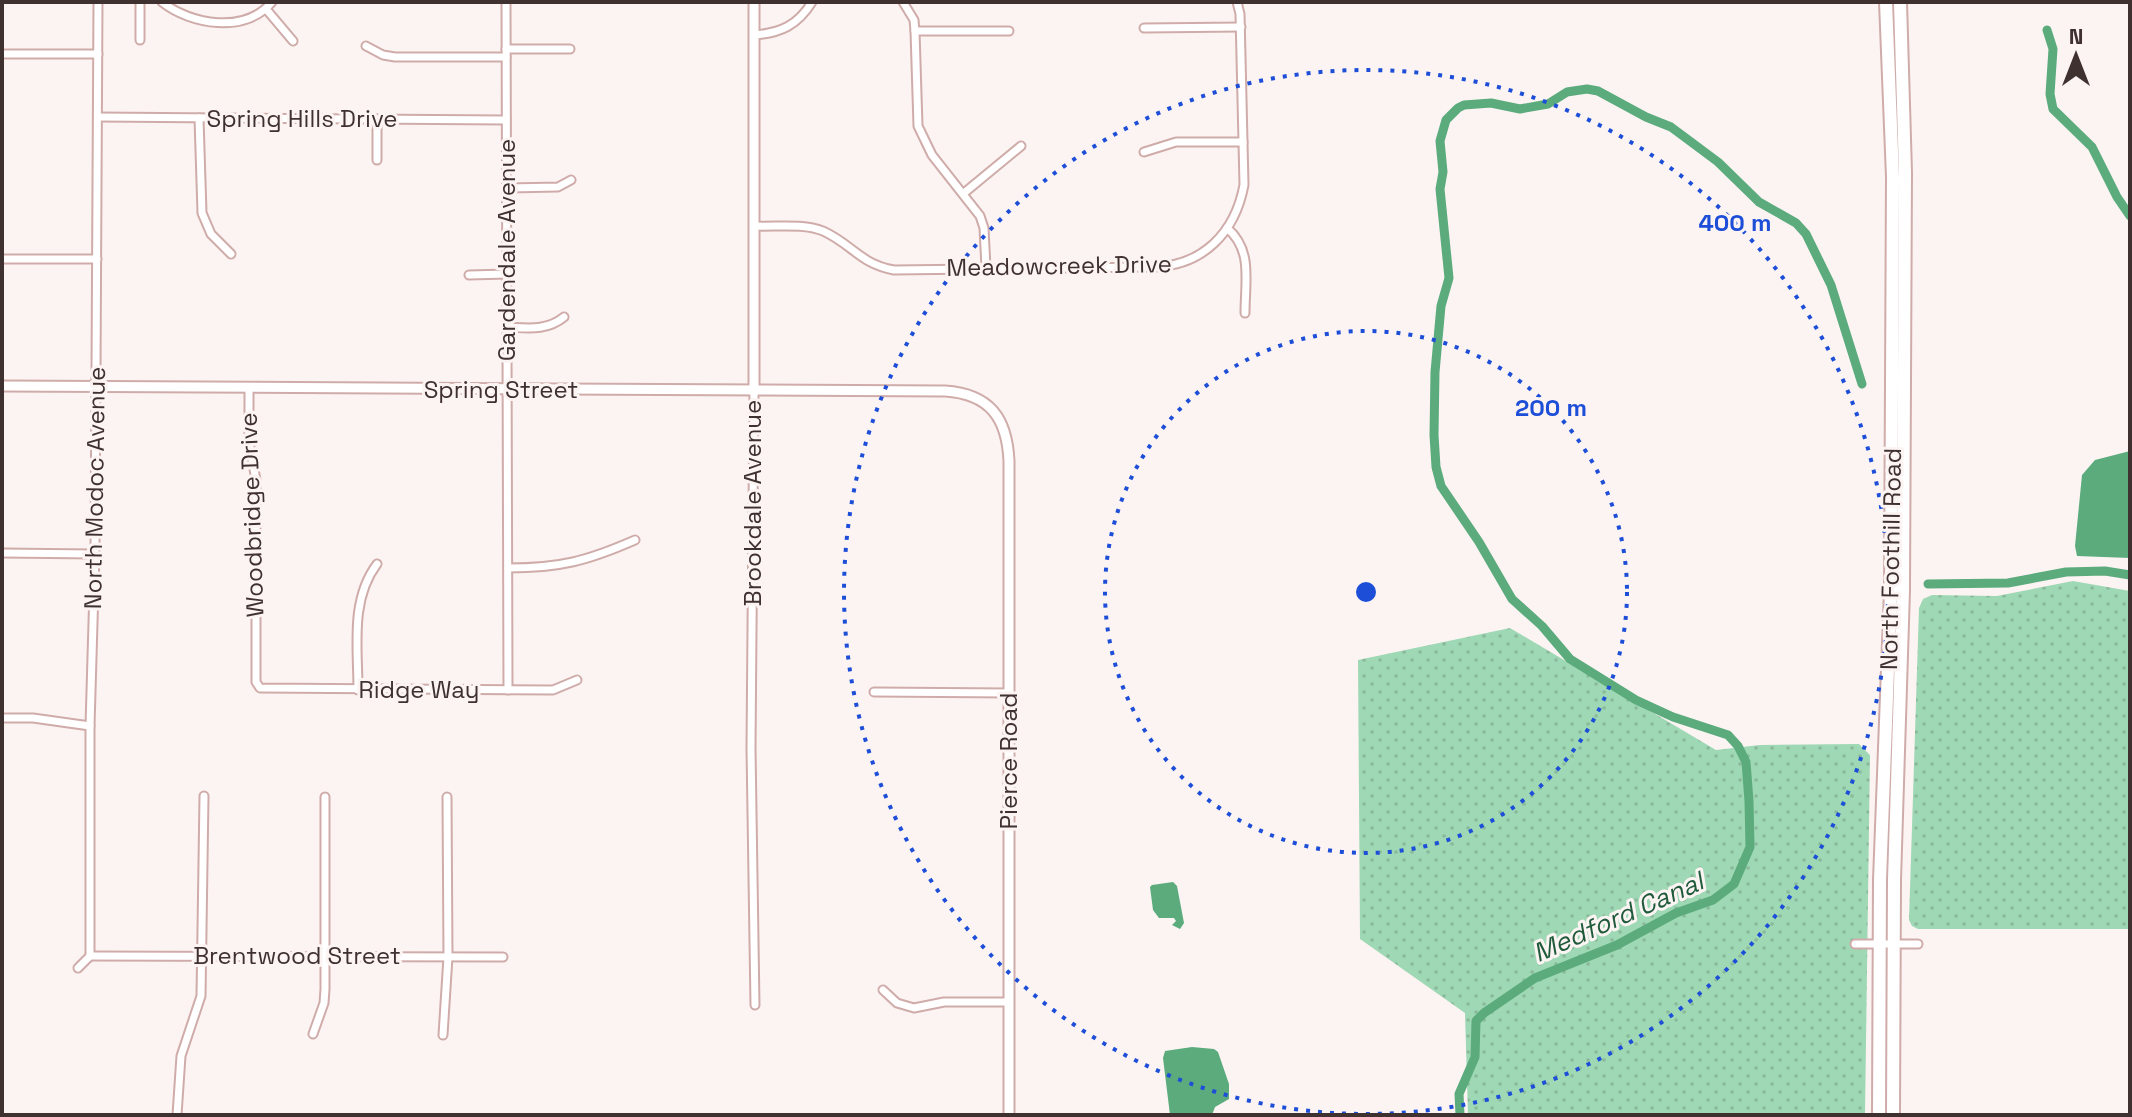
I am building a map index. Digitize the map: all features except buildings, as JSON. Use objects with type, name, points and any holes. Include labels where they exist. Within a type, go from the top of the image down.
[{"type":"main road","name":"North Foothill Road","points":[[1879,1115],[1879,944],[1891,590],[1893,177],[1886,2]]},
{"type":"main road","name":"North Foothill Road","points":[[1893,1115],[1893,944],[1903,590],[1905,173],[1900,2]]},
{"type":"street","name":"North Modoc Avenue","points":[[90,956],[98,2]]},
{"type":"street","points":[[140,2],[140,40]]},
{"type":"street","points":[[162,2],[176,13],[195,21],[243,21],[269,5],[293,41]]},
{"type":"street","name":"Gardendale Avenue","points":[[506,2],[508,690]]},
{"type":"street","name":"Brookdale Avenue","points":[[754,2],[751,748],[755,1005]]},
{"type":"street","points":[[754,35],[781,31],[792,25],[812,2]]},
{"type":"street","points":[[903,2],[914,20],[918,126],[932,155],[980,216],[984,228],[986,268]]},
{"type":"street","name":"Meadowcreek Drive","points":[[755,226],[817,229],[837,239],[870,264],[883,268],[1175,266],[1203,254],[1227,228],[1244,185],[1241,27],[1237,2]]},
{"type":"street","points":[[1144,28],[1241,27]]},
{"type":"street","points":[[915,31],[1009,31]]},
{"type":"street","points":[[366,46],[395,57],[570,49]]},
{"type":"street","points":[[2,54],[98,54]]},
{"type":"street","name":"Spring Hills Drive","points":[[98,117],[506,120]]},
{"type":"street","points":[[199,118],[202,213],[211,234],[231,254]]},
{"type":"street","points":[[377,119],[377,160]]},
{"type":"street","points":[[1144,152],[1176,142],[1243,142]]},
{"type":"street","points":[[964,193],[1021,146]]},
{"type":"street","points":[[507,188],[558,187],[571,180]]},
{"type":"street","points":[[1227,228],[1240,240],[1245,251],[1245,313]]},
{"type":"street","points":[[2,259],[97,259]]},
{"type":"street","points":[[469,275],[507,274]]},
{"type":"street","points":[[507,327],[545,328],[564,317]]},
{"type":"street","name":"Spring Street","points":[[2,386],[957,392],[978,398],[994,411]]},
{"type":"street","name":"Woodbridge Drive","points":[[249,389],[249,442],[256,480],[256,682],[260,688]]},
{"type":"street","name":"Pierce Road","points":[[994,411],[1006,434],[1009,461],[1009,1115]]},
{"type":"street","points":[[508,568],[541,568],[582,561],[635,540]]},
{"type":"street","points":[[2,553],[95,554]]},
{"type":"street","points":[[358,690],[361,594],[367,577],[377,564]]},
{"type":"street","name":"Ridge Way","points":[[260,688],[553,690],[577,680]]},
{"type":"street","points":[[874,692],[1009,693]]},
{"type":"street","points":[[2,718],[33,718],[90,726]]},
{"type":"street","points":[[177,1115],[181,1056],[201,996],[204,796]]},
{"type":"street","points":[[313,1034],[324,1003],[325,797]]},
{"type":"street","points":[[443,1035],[448,957],[447,797]]},
{"type":"street","points":[[1855,944],[1918,944]]},
{"type":"street","points":[[78,968],[90,956]]},
{"type":"street","name":"Brentwood Street","points":[[90,956],[503,957]]},
{"type":"street","points":[[883,990],[897,1003],[914,1008],[944,1002],[1009,1002]]},
{"type":"shaded area","points":[[2130,451],[2130,558],[2077,556],[2075,546],[2082,475],[2095,460]]},
{"type":"shaded area","points":[[2073,581],[2130,591],[2130,929],[1918,929],[1909,920],[1919,608],[1923,599],[1932,595],[1997,596]]},
{"type":"shaded area","points":[[1510,628],[1716,750],[1760,745],[1859,744],[1870,755],[1865,1115],[1468,1115],[1465,1013],[1360,939],[1358,660]]},
{"type":"shaded area","points":[[1173,882],[1177,886],[1184,923],[1180,929],[1172,925],[1176,921],[1174,918],[1159,918],[1153,910],[1150,887]]},
{"type":"shaded area","points":[[1192,1047],[1218,1052],[1229,1084],[1229,1099],[1215,1107],[1212,1115],[1170,1115],[1163,1058],[1165,1051]]},
{"type":"waterway","name":"Medford Canal","points":[[2047,30],[2053,49],[2050,94],[2053,109],[2092,147],[2130,216]]},
{"type":"waterway","name":"Medford Canal","points":[[1460,1115],[1459,1094],[1475,1057],[1476,1021],[1484,1013],[1535,978],[1617,945],[1676,913],[1713,900],[1734,884],[1750,847],[1746,762],[1738,746],[1728,735],[1673,717],[1636,700],[1570,659],[1542,626],[1512,599],[1441,486],[1434,435],[1435,372],[1441,306],[1449,278],[1440,189],[1443,172],[1440,141],[1446,120],[1464,105],[1491,103],[1520,109],[1548,104],[1567,92],[1587,89],[1598,91],[1671,127],[1718,162],[1759,202],[1796,223],[1806,234],[1831,285],[1862,384]]},
{"type":"waterway","name":"Medford Canal","points":[[1928,584],[2008,583],[2066,572],[2105,571],[2130,575]]}]
